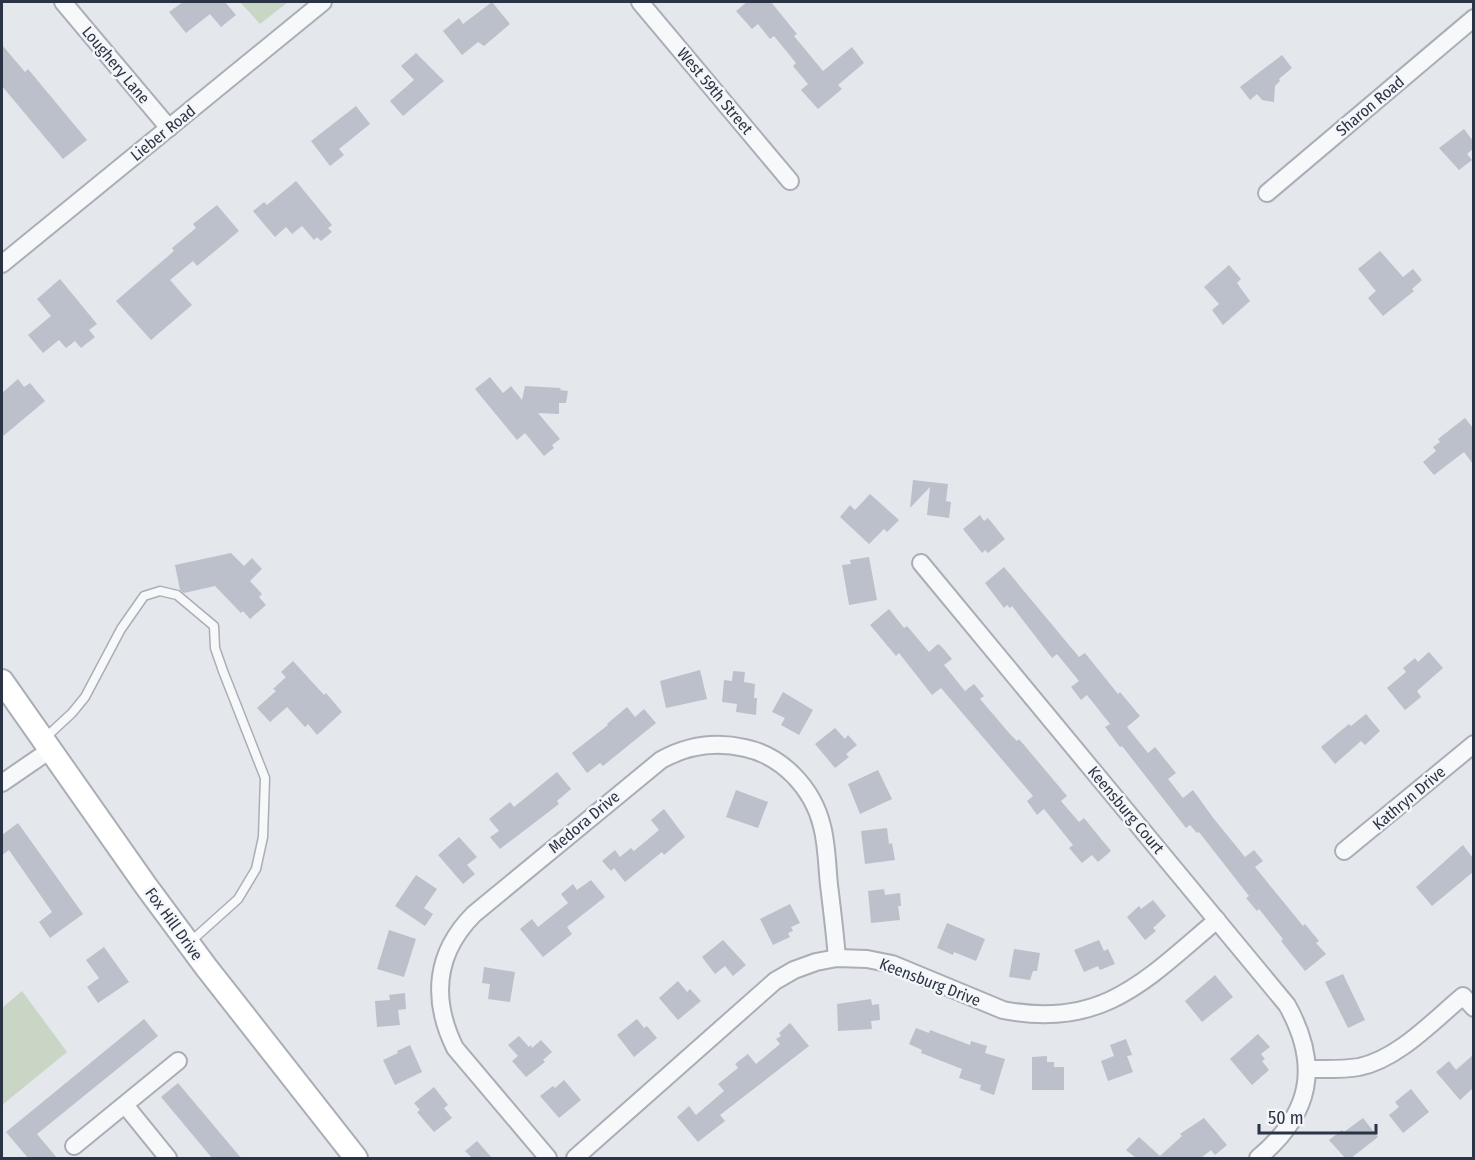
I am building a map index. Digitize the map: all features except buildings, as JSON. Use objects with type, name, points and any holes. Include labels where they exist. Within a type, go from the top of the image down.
[{"type":"street","name":"Loughery Lane","points":[[63,2],[169,129]]},
{"type":"street","name":"Lieber Road","points":[[2,264],[323,2]]},
{"type":"street","name":"West 59th Street","points":[[640,2],[790,181]]},
{"type":"street","name":"Sharon Road","points":[[1267,194],[1473,18]]},
{"type":"street","name":"Keensburg Court","points":[[921,563],[1287,1005],[1301,1032],[1305,1046],[1307,1069],[1304,1091],[1292,1124],[1278,1141],[1258,1158]]},
{"type":"street","name":"Fox Hill Drive","points":[[2,681],[188,943],[349,1156]]},
{"type":"street","name":"Medora Drive","points":[[548,1158],[455,1048],[446,1029],[441,1010],[440,991],[443,965],[457,934],[474,914],[661,760],[688,748],[724,744],[752,749],[784,766],[794,776],[808,793],[822,826],[837,958]]},
{"type":"street","name":"Kathryn Drive","points":[[1344,851],[1473,744]]},
{"type":"street","points":[[2,783],[46,745]]},
{"type":"street","name":"Keensburg Drive","points":[[575,1158],[775,981],[804,966],[837,958],[867,959],[886,963],[1003,1010],[1039,1016],[1061,1015],[1097,1007],[1123,995],[1148,979],[1217,920]]},
{"type":"street","points":[[1307,1069],[1351,1068],[1379,1060],[1468,1002]]},
{"type":"street","points":[[74,1146],[178,1061]]},
{"type":"street","points":[[124,1105],[168,1158]]},
{"type":"lane","points":[[46,745],[85,697],[121,629],[144,596],[160,591],[177,595],[214,626],[215,648],[265,778],[263,837],[256,869],[238,899],[188,943]]},
{"type":"green space","points":[[240,2],[288,2],[260,24]]},
{"type":"green space","points":[[22,991],[67,1052],[2,1105],[2,1008]]}]
